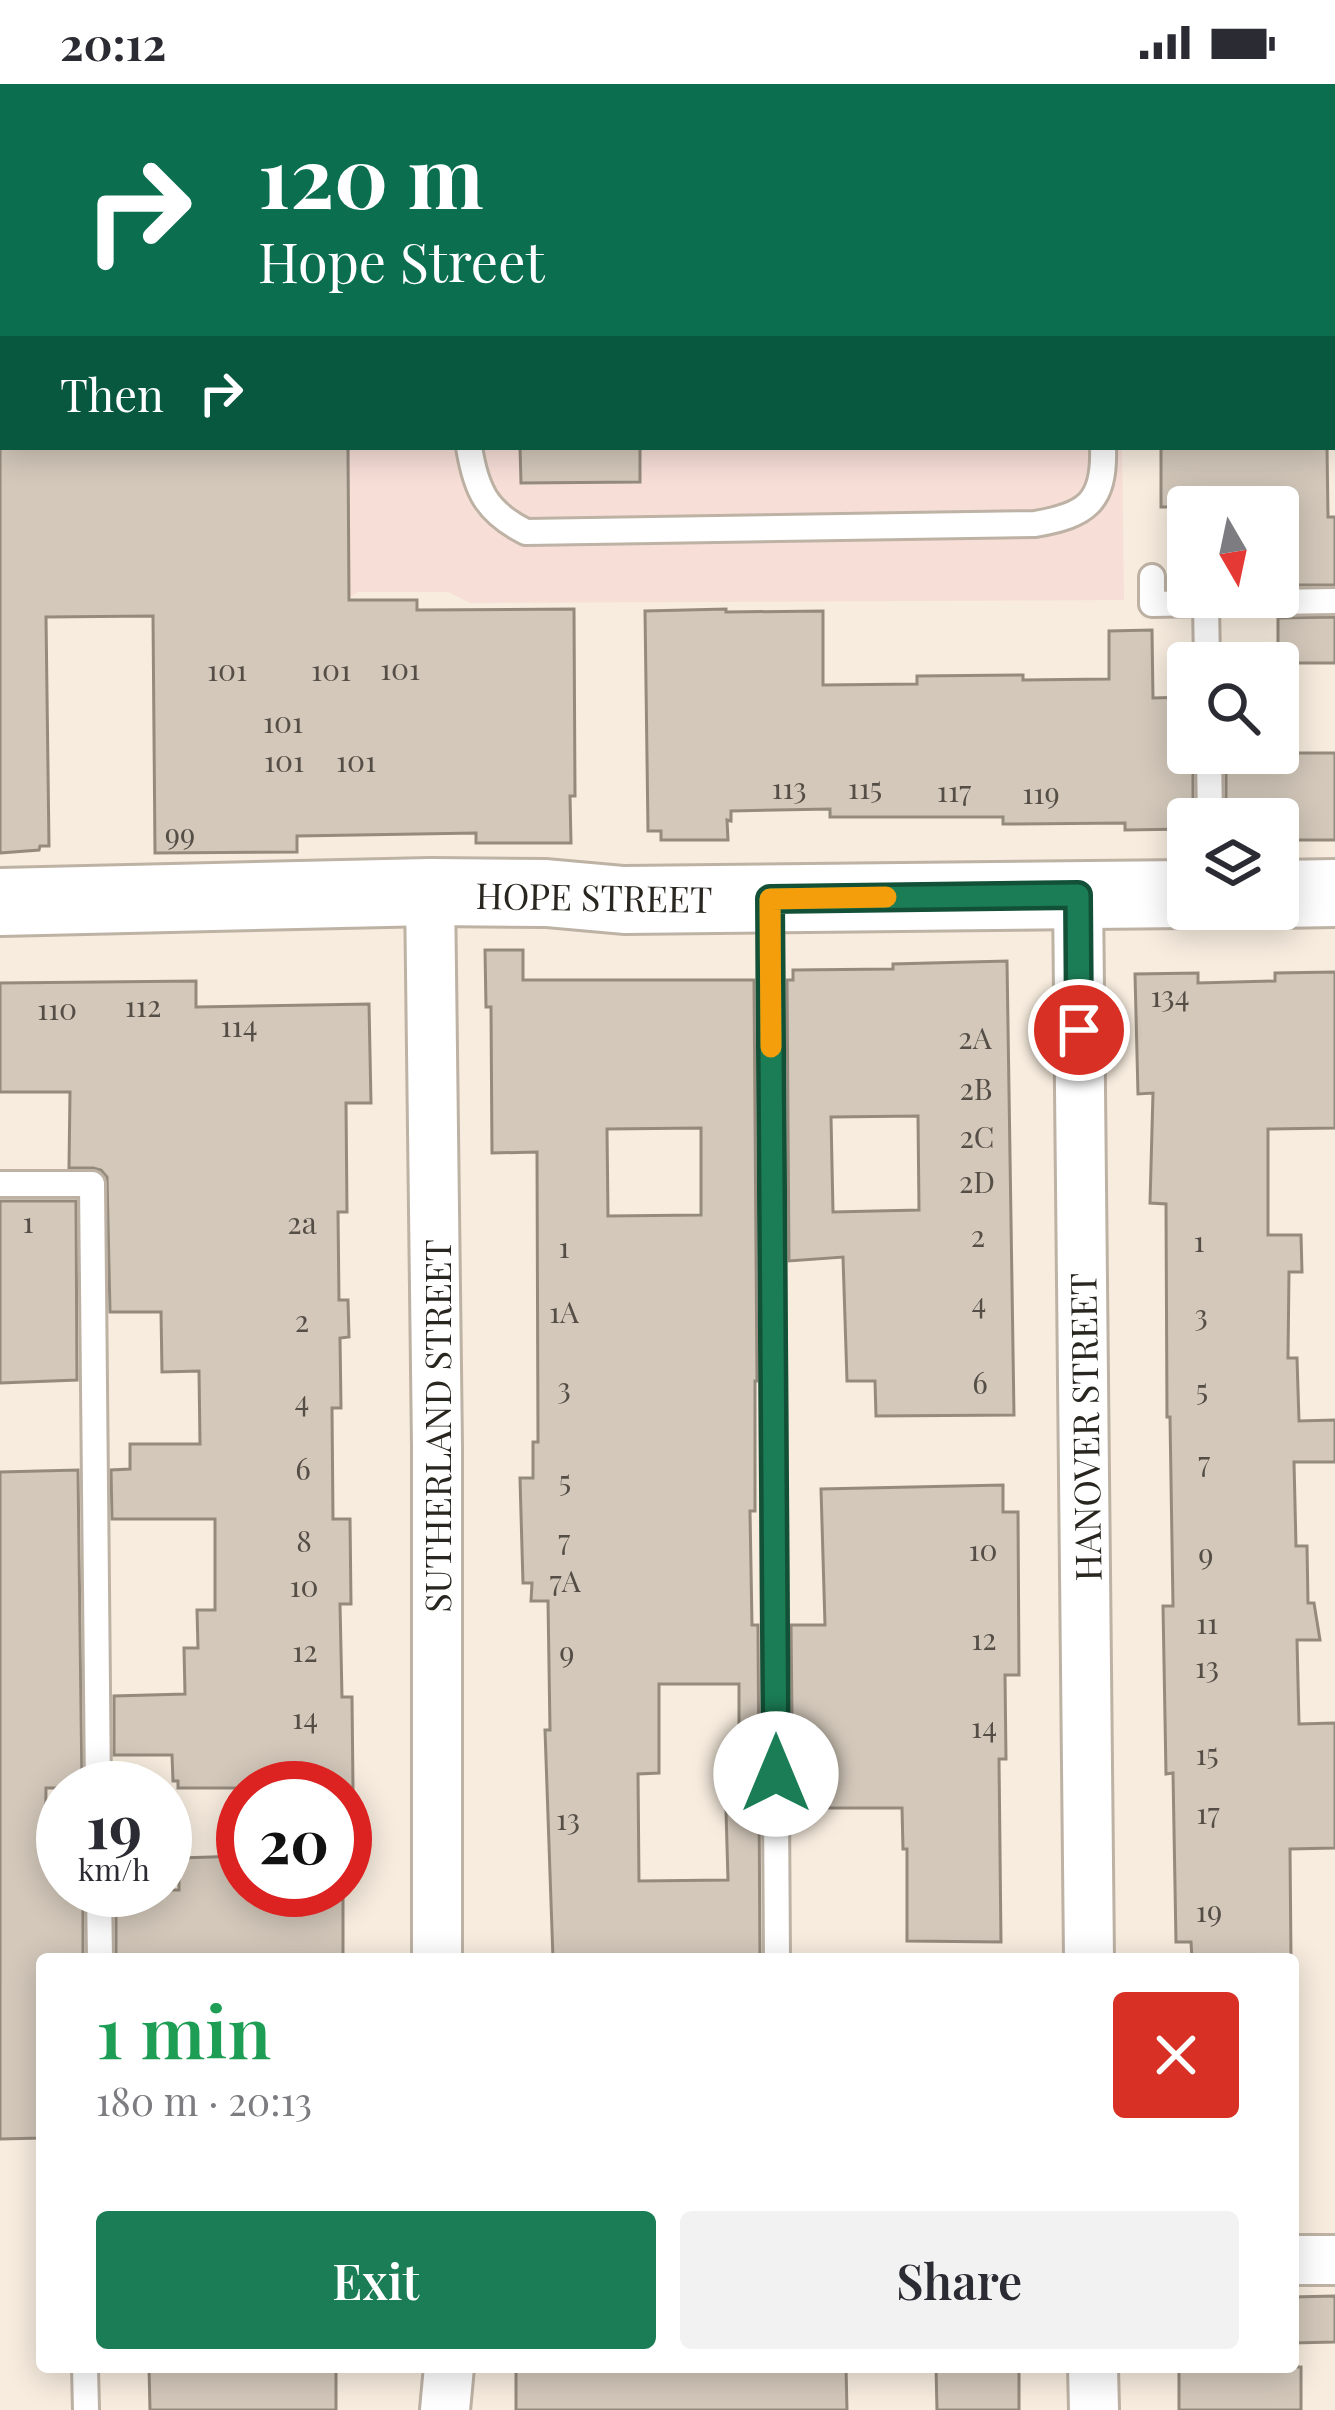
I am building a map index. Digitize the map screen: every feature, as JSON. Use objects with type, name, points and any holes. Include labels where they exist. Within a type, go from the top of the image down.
[{"type":"street","name":"HOPE STREET","points":[[0,902],[430,892],[546,892],[605,899],[1167,894]]},
{"type":"street","name":"SUTHERLAND STREET","points":[[430,892],[437,1953]]},
{"type":"street","points":[[1299,894],[1335,893]]},
{"type":"street","name":"HANOVER STREET","points":[[1078,895],[1089,1953]]},
{"type":"street","points":[[1299,2260],[1335,2260]]},
{"type":"street","points":[[445,2410],[448,2373]]},
{"type":"street","points":[[1093,2373],[1094,2410]]},
{"type":"lane","points":[[469,450],[473,474],[486,500],[502,520],[526,532],[1035,524],[1082,511],[1099,489],[1103,450]]},
{"type":"lane","points":[[1152,577],[1152,604],[1167,604]]},
{"type":"lane","points":[[1299,602],[1335,601]]},
{"type":"lane","points":[[770,899],[777,1953]]},
{"type":"lane","points":[[0,1184],[92,1184],[98,1761]]},
{"type":"lane","points":[[99,1917],[100,1953]]},
{"type":"lane","points":[[85,2373],[86,2410]]},
{"type":"shaded area","points":[[0,450],[1122,450],[1124,600],[470,603],[448,592],[358,592],[352,596],[158,598],[0,617]]},
{"type":"building","points":[[0,450],[348,450],[349,600],[417,600],[417,610],[574,609],[571,843],[476,843],[476,833],[297,836],[297,852],[155,853],[153,616],[46,617],[49,846],[0,853]]},
{"type":"building","points":[[520,450],[640,450],[640,482],[521,483]]},
{"type":"building","points":[[1161,450],[1327,450],[1328,517],[1335,517],[1335,585],[1299,585],[1299,486],[1167,486],[1167,507],[1161,507]]},
{"type":"building","points":[[645,611],[823,611],[823,685],[917,684],[917,676],[1109,679],[1109,631],[1152,630],[1153,698],[1167,698],[1167,774],[1193,774],[1193,798],[1167,798],[1167,829],[1125,830],[1125,823],[1003,824],[1003,817],[830,817],[830,809],[731,811],[728,840],[661,840],[661,831],[648,831]]},
{"type":"building","points":[[1335,617],[1335,663],[1299,663],[1299,642],[1278,642],[1278,618]]},
{"type":"building","points":[[1299,753],[1335,753],[1335,840],[1299,840],[1299,798],[1226,798],[1226,774],[1299,774]]},
{"type":"building","points":[[485,950],[523,950],[523,980],[754,980],[757,1381],[755,1511],[750,1511],[752,1625],[758,1625],[760,1953],[553,1953],[545,1730],[550,1730],[548,1601],[531,1601],[532,1583],[523,1583],[520,1478],[533,1478],[533,1442],[538,1442],[537,1152],[492,1153],[491,1007],[486,1007]],"holes":[[[701,1128],[701,1215],[608,1216],[607,1129]],[[659,1684],[739,1684],[739,1777],[725,1776],[728,1880],[639,1881],[638,1774],[659,1773]]]},
{"type":"building","points":[[1007,961],[1014,1415],[876,1416],[875,1381],[847,1381],[843,1257],[789,1261],[787,980],[793,980],[793,970],[893,969],[893,964]],"holes":[[[918,1116],[919,1210],[833,1212],[831,1117]]]},
{"type":"building","points":[[1335,972],[1335,1128],[1268,1129],[1268,1235],[1301,1235],[1302,1272],[1289,1272],[1288,1358],[1297,1358],[1299,1421],[1335,1420],[1335,1462],[1294,1462],[1296,1546],[1307,1546],[1308,1603],[1314,1603],[1320,1640],[1297,1640],[1299,1724],[1335,1723],[1335,1848],[1290,1849],[1291,1953],[1192,1953],[1191,1942],[1176,1942],[1173,1773],[1166,1774],[1163,1606],[1173,1606],[1166,1204],[1150,1203],[1153,1093],[1138,1094],[1135,974],[1198,973],[1198,983],[1275,981],[1275,973]]},
{"type":"building","points":[[196,981],[196,1007],[369,1004],[371,1103],[346,1103],[347,1212],[338,1212],[339,1300],[348,1300],[349,1337],[340,1338],[341,1408],[332,1408],[333,1519],[350,1519],[351,1604],[340,1604],[342,1697],[352,1697],[353,1761],[216,1761],[216,1788],[192,1788],[192,1761],[172,1761],[172,1755],[114,1755],[114,1696],[185,1694],[184,1648],[198,1648],[197,1610],[215,1610],[215,1519],[112,1519],[111,1470],[130,1469],[130,1444],[200,1444],[199,1371],[162,1372],[161,1312],[110,1312],[107,1177],[93,1168],[69,1168],[70,1092],[0,1092],[0,983]]},
{"type":"building","points":[[0,1201],[76,1201],[77,1380],[0,1383]]},
{"type":"building","points":[[78,1470],[82,1761],[36,1761],[36,1917],[83,1917],[83,1953],[36,1953],[36,2138],[0,2139],[0,1472]]},
{"type":"building","points":[[1003,1485],[1003,1512],[1018,1512],[1019,1675],[1005,1675],[1006,1759],[999,1759],[1001,1942],[907,1941],[902,1808],[793,1808],[791,1625],[825,1625],[821,1489]]},
{"type":"building","points":[[216,1857],[216,1917],[343,1917],[343,1953],[116,1953],[116,1917],[192,1917],[192,1858]]},
{"type":"building","points":[[1335,2296],[1335,2342],[1299,2343],[1299,2297]]},
{"type":"building","points":[[1301,2367],[1301,2410],[1179,2410],[1179,2373],[1299,2373]]},
{"type":"building","points":[[149,2373],[336,2373],[336,2410],[150,2410]]},
{"type":"building","points":[[516,2373],[846,2373],[847,2410],[516,2410]]},
{"type":"building","points":[[936,2373],[1019,2373],[1019,2410],[937,2410]]},
{"type":"slow traffic","points":[[771,1047],[770,899],[886,897]]},
{"type":"route","points":[[776,1774],[770,899],[1078,895],[1079,1030]]}]
